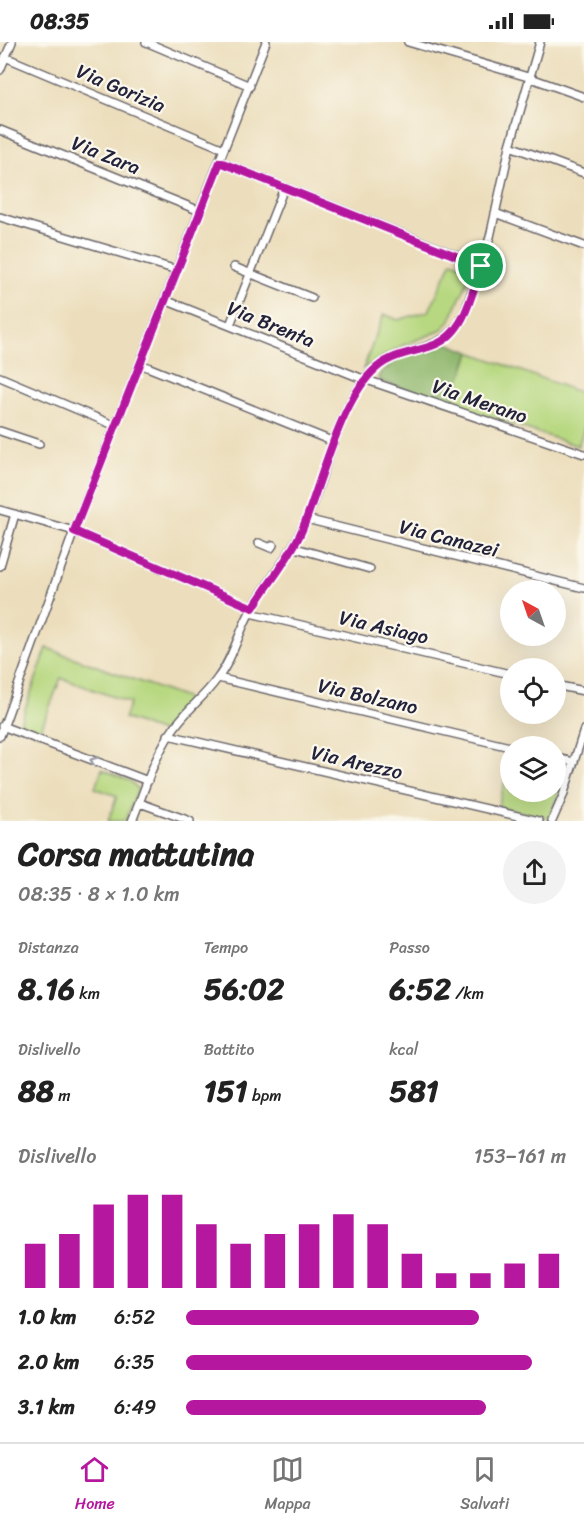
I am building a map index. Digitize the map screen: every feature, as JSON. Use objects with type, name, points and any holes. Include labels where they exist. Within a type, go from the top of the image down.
[{"type":"street","points":[[0,70],[12,42]]},
{"type":"street","points":[[146,42],[250,86]]},
{"type":"street","points":[[0,736],[74,531],[266,42]]},
{"type":"street","points":[[408,42],[528,77],[584,97]]},
{"type":"street","points":[[132,821],[168,735],[185,712],[218,678],[251,610],[292,547],[306,519],[350,404],[365,379],[380,364],[392,357],[435,345],[458,327],[481,266],[528,77],[540,42]]},
{"type":"street","name":"Via Gorizia","points":[[5,57],[224,149]]},
{"type":"street","name":"Via Zara","points":[[0,130],[200,211]]},
{"type":"street","points":[[510,146],[584,173]]},
{"type":"street","points":[[220,162],[481,266]]},
{"type":"street","points":[[230,325],[284,188]]},
{"type":"street","points":[[495,213],[584,246]]},
{"type":"street","points":[[0,217],[177,270]]},
{"type":"street","points":[[234,267],[312,297]]},
{"type":"street","name":"Via Brenta","points":[[165,300],[365,379]]},
{"type":"street","points":[[140,364],[334,442]]},
{"type":"street","points":[[0,377],[116,426]]},
{"type":"street","name":"Via Merano","points":[[365,379],[584,454]]},
{"type":"street","points":[[0,432],[39,444]]},
{"type":"street","name":"Via Asiago","points":[[0,510],[74,531],[251,610],[500,672]]},
{"type":"street","points":[[0,566],[15,514]]},
{"type":"street","name":"Via Canazei","points":[[306,519],[584,588]]},
{"type":"street","points":[[259,543],[271,548],[273,545]]},
{"type":"street","points":[[292,547],[370,569]]},
{"type":"street","name":"Via Bolzano","points":[[218,678],[500,745]]},
{"type":"street","points":[[566,688],[584,692]]},
{"type":"street","points":[[2,726],[148,781]]},
{"type":"street","points":[[552,821],[563,796],[584,730]]},
{"type":"street","name":"Via Arezzo","points":[[168,735],[539,821]]},
{"type":"street","points":[[566,760],[574,762]]},
{"type":"street","points":[[140,803],[190,821]]},
{"type":"green space","points":[[452,261],[473,270],[449,322],[440,331],[401,346],[363,369],[384,314],[398,320],[429,311]]},
{"type":"green space","points":[[447,343],[470,352],[451,404],[383,382],[378,378],[380,373],[403,356],[431,351]]},
{"type":"green space","points":[[470,352],[584,394],[584,429],[578,446],[451,404]]},
{"type":"green space","points":[[47,648],[191,700],[177,714],[164,733],[124,718],[130,703],[61,678],[39,734],[24,728],[21,720]]},
{"type":"green space","points":[[102,769],[130,781],[138,789],[125,821],[108,821],[117,796],[95,788]]},
{"type":"green space","points":[[500,800],[500,802],[556,802],[549,818],[498,807]]},
{"type":"route","points":[[220,162],[481,266],[458,327],[435,345],[403,353],[380,364],[365,379],[355,394],[334,442],[301,533],[253,608],[74,531],[220,162]]}]
